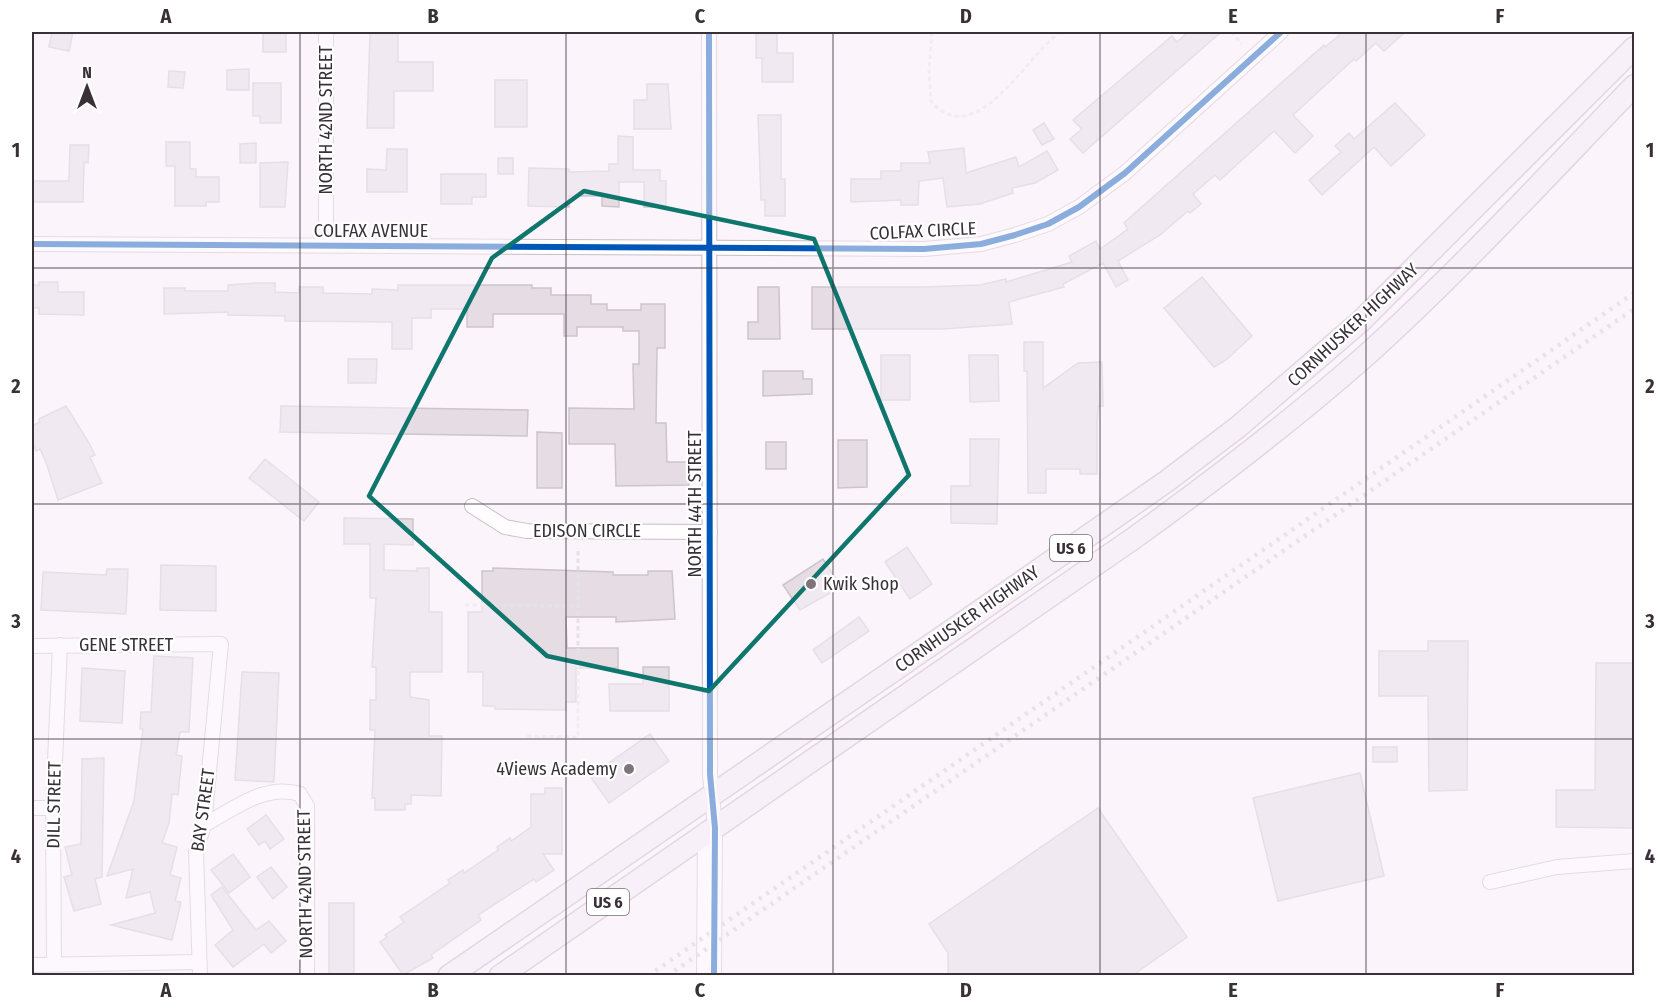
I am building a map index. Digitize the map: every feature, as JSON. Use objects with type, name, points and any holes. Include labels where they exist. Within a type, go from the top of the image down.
[{"type":"main road","name":"CORNHUSKER HIGHWAY","points":[[449,975],[1144,497],[1238,427],[1361,321],[1635,48]]},
{"type":"main road","name":"CORNHUSKER HIGHWAY","points":[[500,975],[1125,545],[1249,454],[1363,358],[1424,301],[1635,86]]},
{"type":"street","name":"NORTH 42ND STREET","points":[[326,32],[326,246]]},
{"type":"street","name":"NORTH 44TH STREET","points":[[704,975],[711,796],[709,32]]},
{"type":"street","name":"COLFAX CIRCLE","points":[[710,248],[953,248],[1032,230],[1064,216],[1104,190],[1281,32]]},
{"type":"street","name":"COLFAX AVENUE","points":[[32,244],[710,248]]},
{"type":"street","name":"EDISON CIRCLE","points":[[472,506],[505,527],[527,531],[710,532]]},
{"type":"street","name":"GENE STREET","points":[[32,646],[221,644]]},
{"type":"street","name":"BAY STREET","points":[[199,969],[196,851],[204,825],[221,644]]},
{"type":"street","name":"DILL STREET","points":[[54,964],[53,808],[60,645]]},
{"type":"street","name":"NORTH 42ND STREET","points":[[204,825],[258,795],[278,791],[300,794],[307,806],[307,975]]},
{"type":"street","points":[[32,808],[53,808]]},
{"type":"street","name":"NORTH 44TH STREET","points":[[710,832],[714,975]]},
{"type":"street","points":[[1490,882],[1557,867],[1635,861]]},
{"type":"street","points":[[32,965],[199,969]]},
{"type":"path","points":[[932,32],[929,71],[931,101],[941,111],[958,115],[978,113],[997,100],[1040,48],[1060,32]]},
{"type":"path","points":[[1231,32],[1242,44]]},
{"type":"path","points":[[526,736],[578,737],[578,549]]},
{"type":"path","points":[[465,605],[578,606]]},
{"type":"highlighted area","points":[[584,191],[814,239],[909,475],[709,691],[547,656],[369,496],[492,258]]},
{"type":"building","points":[[52,32],[73,32],[69,51],[49,47]]},
{"type":"building","points":[[263,32],[286,32],[286,52],[263,52]]},
{"type":"building","points":[[370,32],[398,32],[398,62],[433,62],[433,91],[394,91],[394,128],[367,128]]},
{"type":"building","points":[[756,32],[777,32],[777,53],[793,53],[793,82],[762,82],[762,58],[756,58]]},
{"type":"building","points":[[1188,32],[1221,32],[1083,153],[1070,139],[1082,129],[1073,120],[1172,36],[1177,42]]},
{"type":"building","points":[[1343,32],[1405,32],[1384,51],[1376,43],[1356,61],[1354,59],[1293,115],[1313,136],[1295,153],[1274,131],[1220,180],[1215,175],[1193,194],[1201,204],[1190,213],[1188,211],[1160,235],[1118,261],[1128,280],[1116,287],[1103,263],[1063,284],[1064,287],[1009,302],[1012,324],[943,329],[812,329],[812,287],[980,285],[1006,279],[1006,282],[1072,262],[1069,256],[1096,241],[1100,249],[1128,229],[1124,223],[1324,45],[1325,47]]},
{"type":"building","points":[[249,69],[249,90],[227,90],[227,70]]},
{"type":"building","points":[[169,71],[185,72],[183,88],[168,87]]},
{"type":"building","points":[[495,80],[527,80],[527,127],[495,127]]},
{"type":"building","points":[[253,83],[281,83],[281,123],[260,123],[260,116],[253,116]]},
{"type":"building","points":[[647,84],[668,84],[671,129],[634,129],[634,100],[647,100]]},
{"type":"building","points":[[1395,103],[1425,135],[1391,166],[1374,147],[1322,195],[1309,180],[1341,152],[1335,146],[1349,133],[1354,139]]},
{"type":"building","points":[[758,115],[781,115],[781,179],[785,179],[785,216],[765,216],[765,200],[761,200]]},
{"type":"building","points":[[1044,123],[1054,139],[1042,145],[1033,130]]},
{"type":"building","points":[[618,136],[633,137],[633,170],[660,170],[660,181],[666,181],[666,207],[644,207],[644,182],[619,182],[619,207],[602,206],[602,196],[569,196],[569,207],[528,206],[529,168],[569,169],[569,172],[609,171],[609,164],[618,164]]},
{"type":"building","points":[[166,142],[190,142],[190,169],[196,169],[196,177],[219,177],[219,202],[206,202],[206,206],[175,206],[175,166],[166,166]]},
{"type":"building","points":[[256,143],[256,163],[240,163],[240,144]]},
{"type":"building","points":[[70,145],[89,145],[88,163],[84,162],[83,202],[32,202],[32,181],[69,181]]},
{"type":"building","points":[[964,148],[966,173],[1016,157],[1019,167],[1047,151],[1058,170],[1035,183],[1012,188],[1013,193],[980,204],[947,207],[943,178],[919,181],[918,205],[901,205],[901,200],[851,202],[851,179],[881,179],[881,171],[901,171],[901,163],[930,163],[928,152]]},
{"type":"building","points":[[387,149],[407,149],[407,192],[367,192],[367,169],[386,170]]},
{"type":"building","points":[[498,158],[513,158],[513,174],[498,174]]},
{"type":"building","points":[[288,162],[285,207],[260,207],[260,163]]},
{"type":"building","points":[[441,174],[486,174],[486,197],[472,197],[472,204],[441,204]]},
{"type":"building","points":[[1202,277],[1252,336],[1226,360],[1214,367],[1164,308]]},
{"type":"building","points":[[39,282],[58,282],[58,292],[84,292],[84,315],[39,314],[39,308],[32,308],[32,285],[39,285]]},
{"type":"building","points":[[275,283],[275,292],[299,293],[299,287],[323,287],[323,293],[372,294],[372,289],[398,290],[398,285],[532,285],[532,288],[551,288],[551,295],[591,295],[591,304],[607,304],[607,310],[641,310],[641,304],[665,304],[665,348],[657,348],[656,423],[666,423],[667,462],[688,462],[689,485],[616,486],[615,444],[569,444],[569,408],[634,409],[633,364],[639,364],[639,331],[623,331],[623,327],[577,327],[577,336],[564,336],[564,314],[493,314],[493,327],[467,327],[467,309],[431,309],[431,318],[412,318],[412,349],[392,349],[392,322],[285,321],[285,316],[228,315],[228,312],[164,314],[164,288],[185,288],[185,291],[228,291],[228,285]]},
{"type":"building","points":[[758,287],[779,287],[780,339],[748,339],[748,322],[758,322]]},
{"type":"building","points":[[1024,342],[1043,342],[1043,388],[1078,363],[1102,362],[1103,406],[1098,406],[1097,474],[1080,474],[1080,469],[1046,469],[1046,493],[1028,493],[1027,371],[1024,371]]},
{"type":"building","points":[[881,355],[910,355],[910,400],[881,400]]},
{"type":"building","points":[[969,355],[998,355],[999,401],[970,402]]},
{"type":"building","points":[[348,359],[377,359],[376,383],[348,383]]},
{"type":"building","points":[[763,371],[803,371],[803,379],[812,379],[812,394],[763,396]]},
{"type":"building","points":[[66,406],[95,455],[90,457],[102,483],[58,500],[46,462],[40,449],[36,451],[32,441],[32,426],[40,422],[39,419]]},
{"type":"building","points":[[281,406],[528,410],[527,436],[280,432]]},
{"type":"building","points":[[537,432],[562,433],[562,488],[537,488]]},
{"type":"building","points":[[970,439],[999,439],[997,524],[951,523],[951,486],[970,486]]},
{"type":"building","points":[[838,440],[867,440],[867,487],[838,488]]},
{"type":"building","points":[[766,442],[786,442],[786,469],[766,469]]},
{"type":"building","points":[[265,459],[319,502],[304,521],[249,478]]},
{"type":"building","points":[[344,518],[413,519],[413,545],[384,544],[384,570],[417,571],[417,568],[429,568],[429,612],[442,612],[442,672],[410,672],[410,697],[429,700],[429,736],[442,736],[441,796],[411,795],[411,804],[405,804],[405,810],[375,810],[375,798],[372,798],[375,730],[370,730],[370,700],[376,700],[376,667],[372,667],[376,598],[370,598],[370,544],[344,544]]},
{"type":"building","points":[[907,547],[932,584],[910,599],[885,562]]},
{"type":"building","name":"Kwik Shop","points":[[823,559],[839,583],[828,590],[830,593],[800,610],[783,585]]},
{"type":"building","points":[[161,565],[216,566],[216,611],[160,610]]},
{"type":"building","points":[[493,568],[613,572],[613,575],[648,575],[648,571],[672,571],[675,619],[616,622],[616,617],[566,617],[567,648],[618,648],[618,668],[576,668],[576,702],[566,702],[566,710],[495,709],[495,706],[483,706],[483,672],[468,672],[468,612],[482,612],[482,571],[493,571]]},
{"type":"building","points":[[107,569],[128,569],[126,614],[41,610],[43,572],[106,575]]},
{"type":"building","points":[[859,617],[869,631],[822,663],[813,650]]},
{"type":"building","points":[[1428,641],[1468,641],[1467,790],[1429,791],[1428,696],[1379,696],[1379,651],[1428,651]]},
{"type":"building","points":[[154,656],[193,658],[189,732],[180,732],[176,755],[182,756],[178,795],[172,794],[169,823],[162,843],[177,847],[170,875],[181,878],[175,901],[181,902],[172,940],[111,925],[155,913],[150,892],[126,898],[133,869],[107,876],[134,801],[143,729],[140,729],[141,712],[151,712]]},
{"type":"building","points":[[1596,663],[1635,663],[1635,828],[1556,827],[1556,790],[1595,790]]},
{"type":"building","points":[[643,667],[669,667],[669,711],[610,711],[609,684],[643,684]]},
{"type":"building","points":[[82,668],[125,671],[122,723],[80,721]]},
{"type":"building","points":[[242,672],[279,673],[274,782],[235,780]]},
{"type":"building","name":"4Views Academy","points":[[650,734],[669,761],[609,803],[590,776]]},
{"type":"building","points":[[1373,747],[1397,747],[1397,762],[1373,762]]},
{"type":"building","points":[[104,758],[102,877],[95,879],[101,904],[74,911],[64,877],[72,875],[65,847],[81,844],[82,759]]},
{"type":"building","points":[[1360,773],[1384,876],[1278,901],[1253,798]]},
{"type":"building","points":[[545,788],[562,788],[562,854],[543,854],[554,870],[536,882],[534,879],[478,915],[481,920],[431,955],[433,958],[403,975],[380,942],[387,937],[385,935],[404,922],[400,917],[450,883],[448,880],[463,870],[464,873],[498,850],[497,847],[510,838],[511,841],[531,827],[531,794],[545,794]]},
{"type":"building","points":[[1098,808],[1187,937],[1133,975],[948,975],[948,953],[929,924]]},
{"type":"building","points":[[266,815],[284,839],[270,849],[265,841],[259,845],[247,829]]},
{"type":"building","points":[[233,854],[250,877],[229,893],[211,870]]},
{"type":"building","points":[[271,867],[287,887],[273,899],[257,877]]},
{"type":"building","points":[[222,887],[256,930],[269,921],[286,941],[271,953],[264,944],[233,967],[215,945],[233,930],[211,895]]},
{"type":"building","points":[[329,903],[354,903],[354,975],[329,975]]},
{"type":"railway","points":[[648,976],[1634,293]]},
{"type":"railway","points":[[667,976],[1634,309]]},
{"type":"cycle path","points":[[709,32],[710,774],[715,828],[714,976]]},
{"type":"cycle path","points":[[32,244],[924,249],[981,244],[1048,224],[1079,207],[1125,173],[1281,32]]},
{"type":"place","name":"Kwik Shop","points":[[811,584]]},
{"type":"place","name":"4Views Academy","points":[[629,769]]}]
